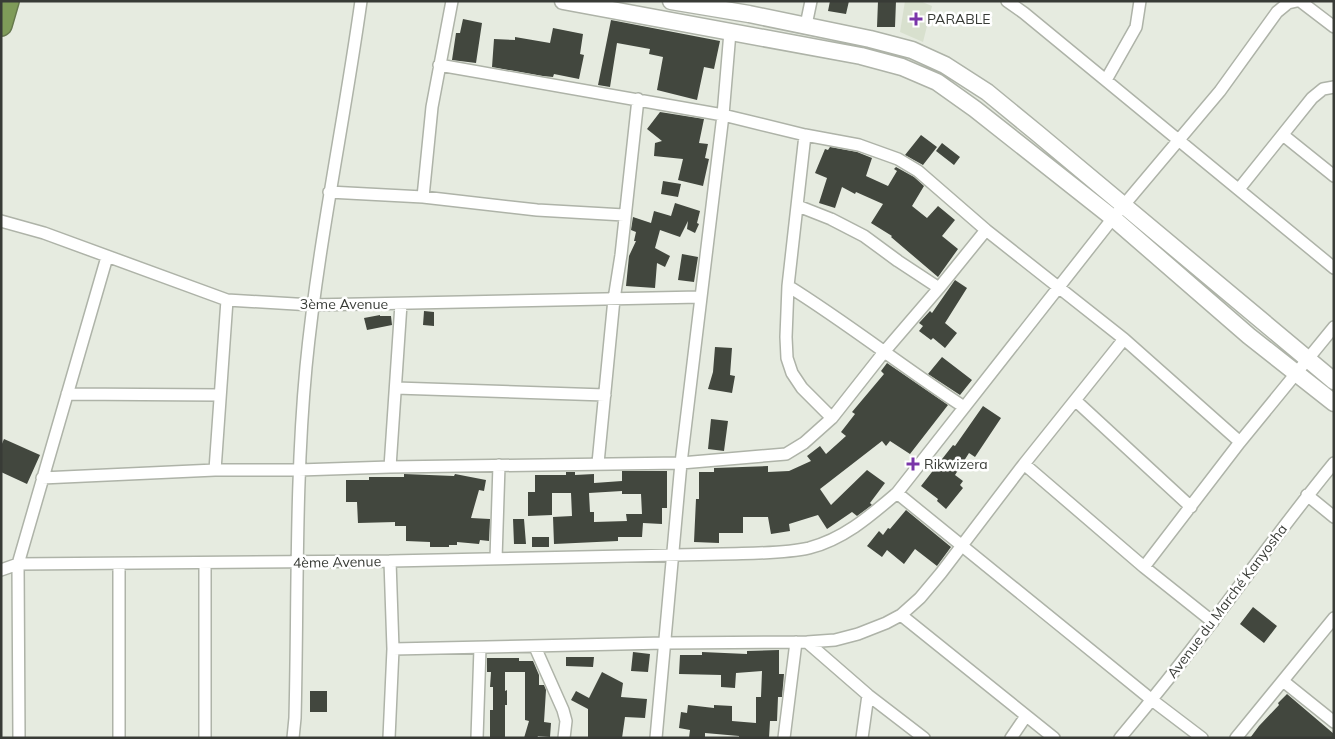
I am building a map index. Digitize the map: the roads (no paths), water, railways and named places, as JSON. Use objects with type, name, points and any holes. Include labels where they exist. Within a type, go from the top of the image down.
[{"type":"highway","points":[[1,25],[8,1]]},
{"type":"street","points":[[293,738],[299,470],[306,370],[312,305],[361,1]]},
{"type":"street","points":[[424,197],[428,136],[439,65],[452,1]]},
{"type":"street","points":[[563,1],[861,56],[902,66],[937,82],[975,109],[1113,218],[1249,336],[1334,403]]},
{"type":"street","points":[[671,1],[870,38],[912,50],[944,65],[987,92],[1334,381]]},
{"type":"street","points":[[806,25],[811,1]]},
{"type":"street","points":[[1007,1],[1179,139],[1334,268]]},
{"type":"street","points":[[1106,80],[1136,26],[1140,1]]},
{"type":"street","points":[[1298,1],[1334,27]]},
{"type":"street","name":"4ème Avenue","points":[[1,570],[18,564],[390,562],[762,552],[808,548],[839,537],[865,521],[897,493],[1113,218],[1220,91],[1277,12],[1288,3],[1298,1]]},
{"type":"street","points":[[656,738],[681,463],[723,115],[730,32]]},
{"type":"street","points":[[439,65],[723,115],[859,144],[898,159],[918,171],[986,230],[1124,339],[1240,442]]},
{"type":"street","points":[[1239,190],[1312,98],[1323,89],[1334,87]]},
{"type":"street","points":[[598,463],[614,299],[621,255],[638,99]]},
{"type":"street","points":[[805,134],[788,286],[787,358],[792,373],[802,388],[832,418]]},
{"type":"street","points":[[1283,135],[1334,176]]},
{"type":"street","points":[[329,192],[424,197],[537,210],[624,214]]},
{"type":"street","points":[[798,206],[831,219],[864,236],[939,288]]},
{"type":"street","name":"3ème Avenue","points":[[1,221],[44,233],[228,300],[312,305],[700,297]]},
{"type":"street","points":[[42,478],[215,470],[681,463],[786,454],[804,443],[832,418],[884,352],[986,230]]},
{"type":"street","points":[[19,738],[18,564],[107,257]]},
{"type":"street","points":[[788,286],[832,313],[884,352],[964,407]]},
{"type":"street","points":[[215,470],[219,395],[228,300]]},
{"type":"street","points":[[390,467],[401,304]]},
{"type":"street","points":[[1144,567],[1240,442],[1334,327]]},
{"type":"street","points":[[392,649],[801,642],[835,640],[858,634],[886,623],[901,614],[920,598],[1124,339]]},
{"type":"street","points":[[396,388],[605,395]]},
{"type":"street","points":[[67,394],[219,395]]},
{"type":"street","points":[[1076,401],[1191,507]]},
{"type":"street","name":"Avenue du Marché Kanyosha","points":[[1120,738],[1152,700],[1334,463]]},
{"type":"street","points":[[1024,464],[1144,567],[1212,622]]},
{"type":"street","points":[[496,559],[499,465]]},
{"type":"street","points":[[897,493],[1152,700],[1202,738]]},
{"type":"street","points":[[1307,496],[1334,517]]},
{"type":"street","points":[[389,738],[392,649],[390,562]]},
{"type":"street","points":[[205,563],[205,738]]},
{"type":"street","points":[[119,564],[119,738]]},
{"type":"street","points":[[901,614],[1054,738]]},
{"type":"street","points":[[1236,738],[1334,618]]},
{"type":"street","points":[[801,642],[918,736]]},
{"type":"street","points":[[784,738],[801,642]]},
{"type":"street","points":[[535,647],[563,710],[566,721],[564,738]]},
{"type":"street","points":[[477,738],[480,648]]},
{"type":"street","points":[[1283,681],[1334,722]]},
{"type":"street","points":[[862,738],[868,694]]},
{"type":"street","points":[[1010,738],[1026,716]]},
{"type":"place","name":"PARABLE","points":[[916,19]]},
{"type":"place","name":"Rikwizera","points":[[913,464]]}]
